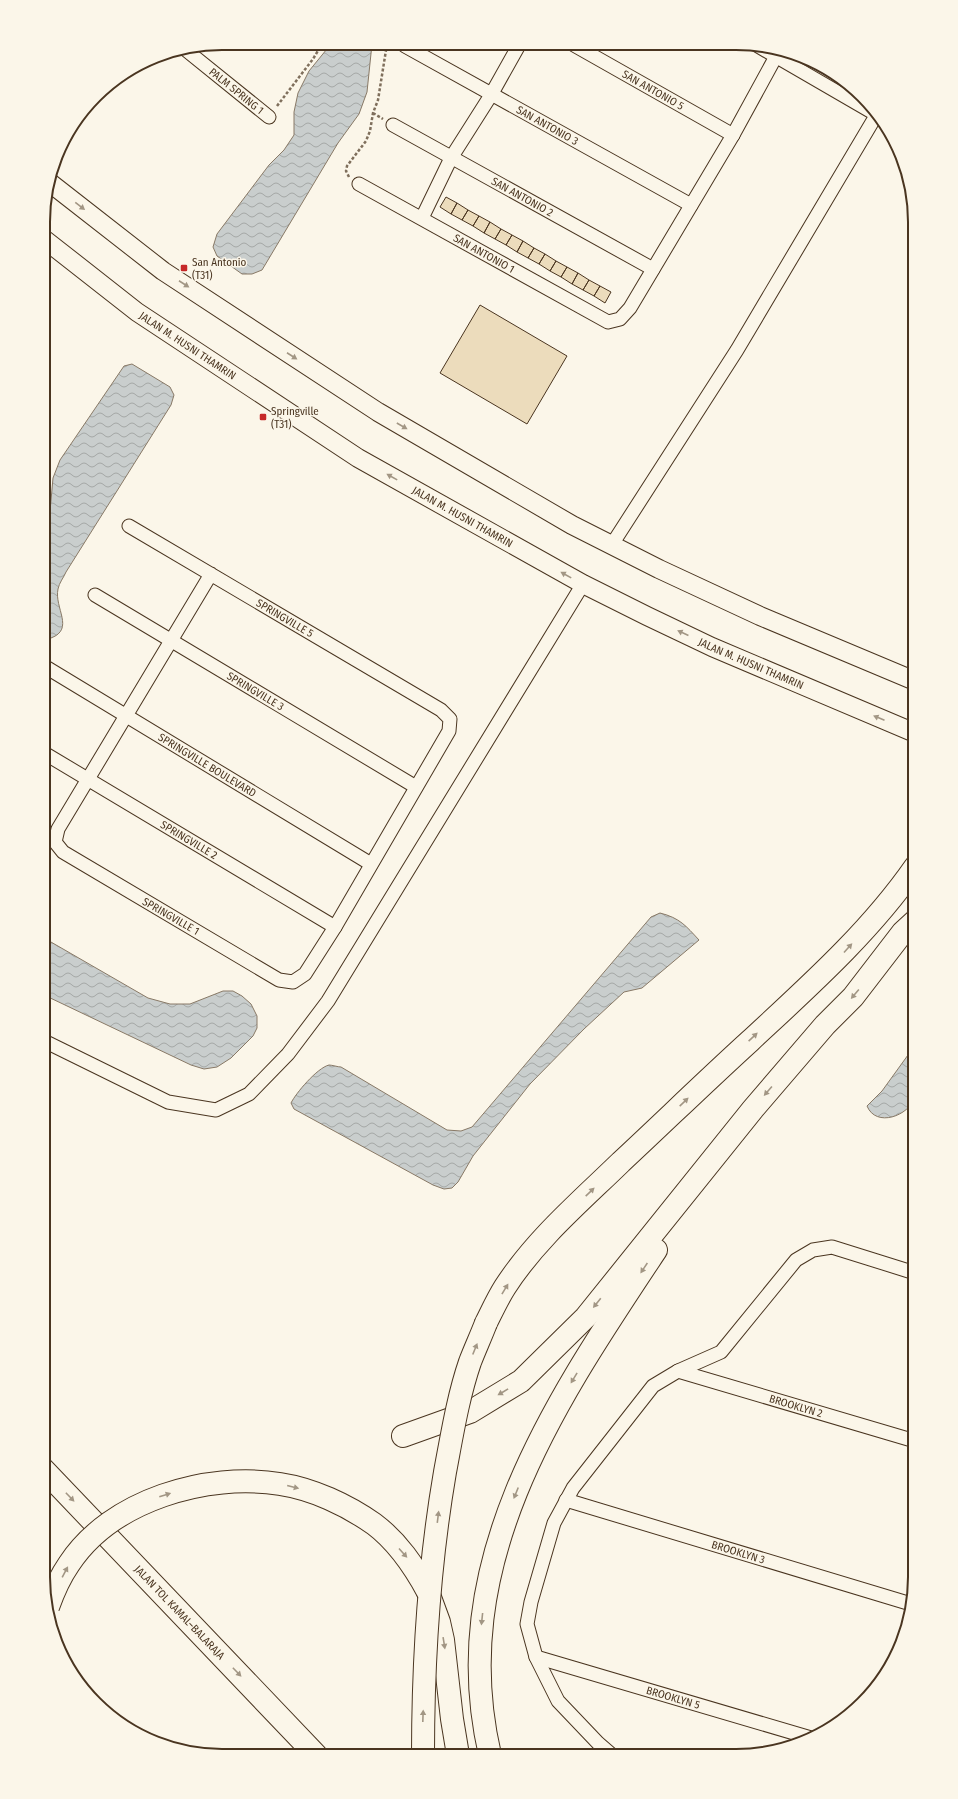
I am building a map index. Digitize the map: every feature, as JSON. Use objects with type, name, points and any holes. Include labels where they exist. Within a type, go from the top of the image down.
[{"type":"highway","points":[[423,1749],[431,1572],[439,1509],[451,1438],[470,1363],[486,1323],[505,1287],[530,1253],[566,1215],[842,954],[908,877]]},
{"type":"highway","points":[[403,1436],[470,1412],[521,1381],[586,1317],[753,1108],[825,1025],[853,997],[908,927]]},
{"type":"highway","points":[[489,1749],[482,1709],[480,1677],[482,1616],[494,1557],[516,1493],[549,1421],[602,1331],[753,1108]]},
{"type":"highway","name":"JALAN TOL KAMAL–BALARAJA","points":[[50,1476],[310,1749]]},
{"type":"highway","points":[[51,1599],[69,1563],[96,1535],[114,1520],[139,1505],[165,1494],[194,1487],[253,1481],[280,1484],[309,1491],[356,1512],[375,1525],[391,1539],[408,1558],[428,1592],[439,1622],[443,1640],[457,1749]]},
{"type":"main road","points":[[54,185],[163,271],[378,412],[611,546],[760,616],[908,678]]},
{"type":"main road","name":"JALAN M. HUSNI THAMRIN","points":[[50,244],[137,312],[358,458],[583,584],[712,647],[908,730]]},
{"type":"street","name":"SAN ANTONIO 3","points":[[412,50],[691,205]]},
{"type":"street","points":[[422,218],[451,158],[491,95],[516,50]]},
{"type":"street","name":"SAN ANTONIO 5","points":[[583,50],[733,135]]},
{"type":"street","name":"PALM SPRING 1","points":[[189,53],[269,117]]},
{"type":"street","points":[[653,269],[733,135],[777,55]]},
{"type":"street","points":[[784,57],[862,105]]},
{"type":"street","points":[[611,546],[736,350],[874,119]]},
{"type":"street","name":"SAN ANTONIO 2","points":[[393,125],[653,269]]},
{"type":"street","name":"SAN ANTONIO 1","points":[[359,184],[608,322],[620,319],[630,308],[653,269]]},
{"type":"street","name":"SPRINGVILLE 5","points":[[129,526],[441,710],[450,719],[448,731],[416,787]]},
{"type":"street","points":[[88,779],[211,574]]},
{"type":"street","points":[[50,1044],[168,1102],[216,1110],[249,1094],[288,1054],[328,1002],[583,584]]},
{"type":"street","name":"SPRINGVILLE 3","points":[[95,596],[416,787]]},
{"type":"street","name":"SPRINGVILLE BOULEVARD","points":[[50,670],[371,864]]},
{"type":"street","name":"SPRINGVILLE 2","points":[[50,757],[335,927]]},
{"type":"street","name":"SPRINGVILLE 1","points":[[88,779],[58,829],[55,842],[63,852],[279,980],[293,982],[305,974],[335,927]]},
{"type":"street","points":[[335,927],[416,787]]},
{"type":"street","points":[[605,1749],[558,1701],[536,1657],[528,1624],[531,1602],[554,1523],[573,1488],[653,1386],[678,1371],[721,1352],[796,1260],[813,1250],[832,1247],[908,1271]]},
{"type":"street","name":"BROOKLYN 2","points":[[678,1371],[908,1439]]},
{"type":"street","name":"BROOKLYN 3","points":[[566,1500],[907,1603]]},
{"type":"street","name":"BROOKLYN 5","points":[[536,1657],[803,1736]]},
{"type":"path","points":[[269,117],[318,50]]},
{"type":"path","points":[[359,184],[350,178],[346,171],[347,166],[366,141],[370,131],[373,113],[378,100],[386,50]]},
{"type":"water","points":[[326,50],[371,50],[367,92],[359,114],[338,143],[262,270],[252,274],[242,274],[217,256],[213,247],[217,234],[269,165],[284,150],[294,135],[294,112],[298,93],[309,71]]},
{"type":"water","points":[[132,364],[170,387],[174,395],[171,405],[60,582],[58,596],[63,624],[62,629],[58,634],[51,638],[50,512],[53,478],[60,460],[124,366]]},
{"type":"water","points":[[660,913],[678,920],[699,940],[642,988],[624,992],[584,1029],[530,1084],[473,1156],[458,1182],[452,1188],[444,1189],[433,1185],[294,1109],[291,1103],[297,1093],[313,1076],[324,1067],[330,1065],[341,1067],[447,1130],[461,1131],[472,1127],[651,917]]},
{"type":"water","points":[[50,941],[148,998],[170,1004],[190,1004],[223,991],[233,991],[242,996],[251,1004],[257,1016],[257,1028],[253,1036],[231,1058],[217,1067],[204,1069],[191,1065],[50,998]]},
{"type":"water","points":[[908,1055],[908,1108],[900,1114],[892,1117],[877,1117],[871,1113],[867,1106],[882,1091]]},
{"type":"building","points":[[446,197],[457,203],[451,214],[440,207]]},
{"type":"building","points":[[457,203],[468,210],[462,220],[451,214]]},
{"type":"building","points":[[468,210],[479,216],[473,226],[462,220]]},
{"type":"building","points":[[479,216],[490,222],[484,233],[473,226]]},
{"type":"building","points":[[490,222],[501,229],[495,239],[484,233]]},
{"type":"building","points":[[501,229],[512,235],[506,245],[495,239]]},
{"type":"building","points":[[512,235],[523,241],[517,252],[506,245]]},
{"type":"building","points":[[523,241],[534,248],[528,258],[517,252]]},
{"type":"building","points":[[534,248],[545,254],[539,264],[528,258]]},
{"type":"building","points":[[545,254],[556,261],[550,271],[539,264]]},
{"type":"building","points":[[556,261],[567,267],[561,277],[550,271]]},
{"type":"building","points":[[567,267],[578,273],[572,284],[561,277]]},
{"type":"building","points":[[578,273],[589,280],[583,290],[572,284]]},
{"type":"building","points":[[589,280],[600,286],[594,296],[583,290]]},
{"type":"building","points":[[600,286],[611,292],[605,303],[594,296]]},
{"type":"building","points":[[480,305],[567,356],[527,424],[440,373]]},
{"type":"place","name":"San Antonio (T31)","points":[[184,268]]},
{"type":"place","name":"Springville (T31)","points":[[263,417]]}]
